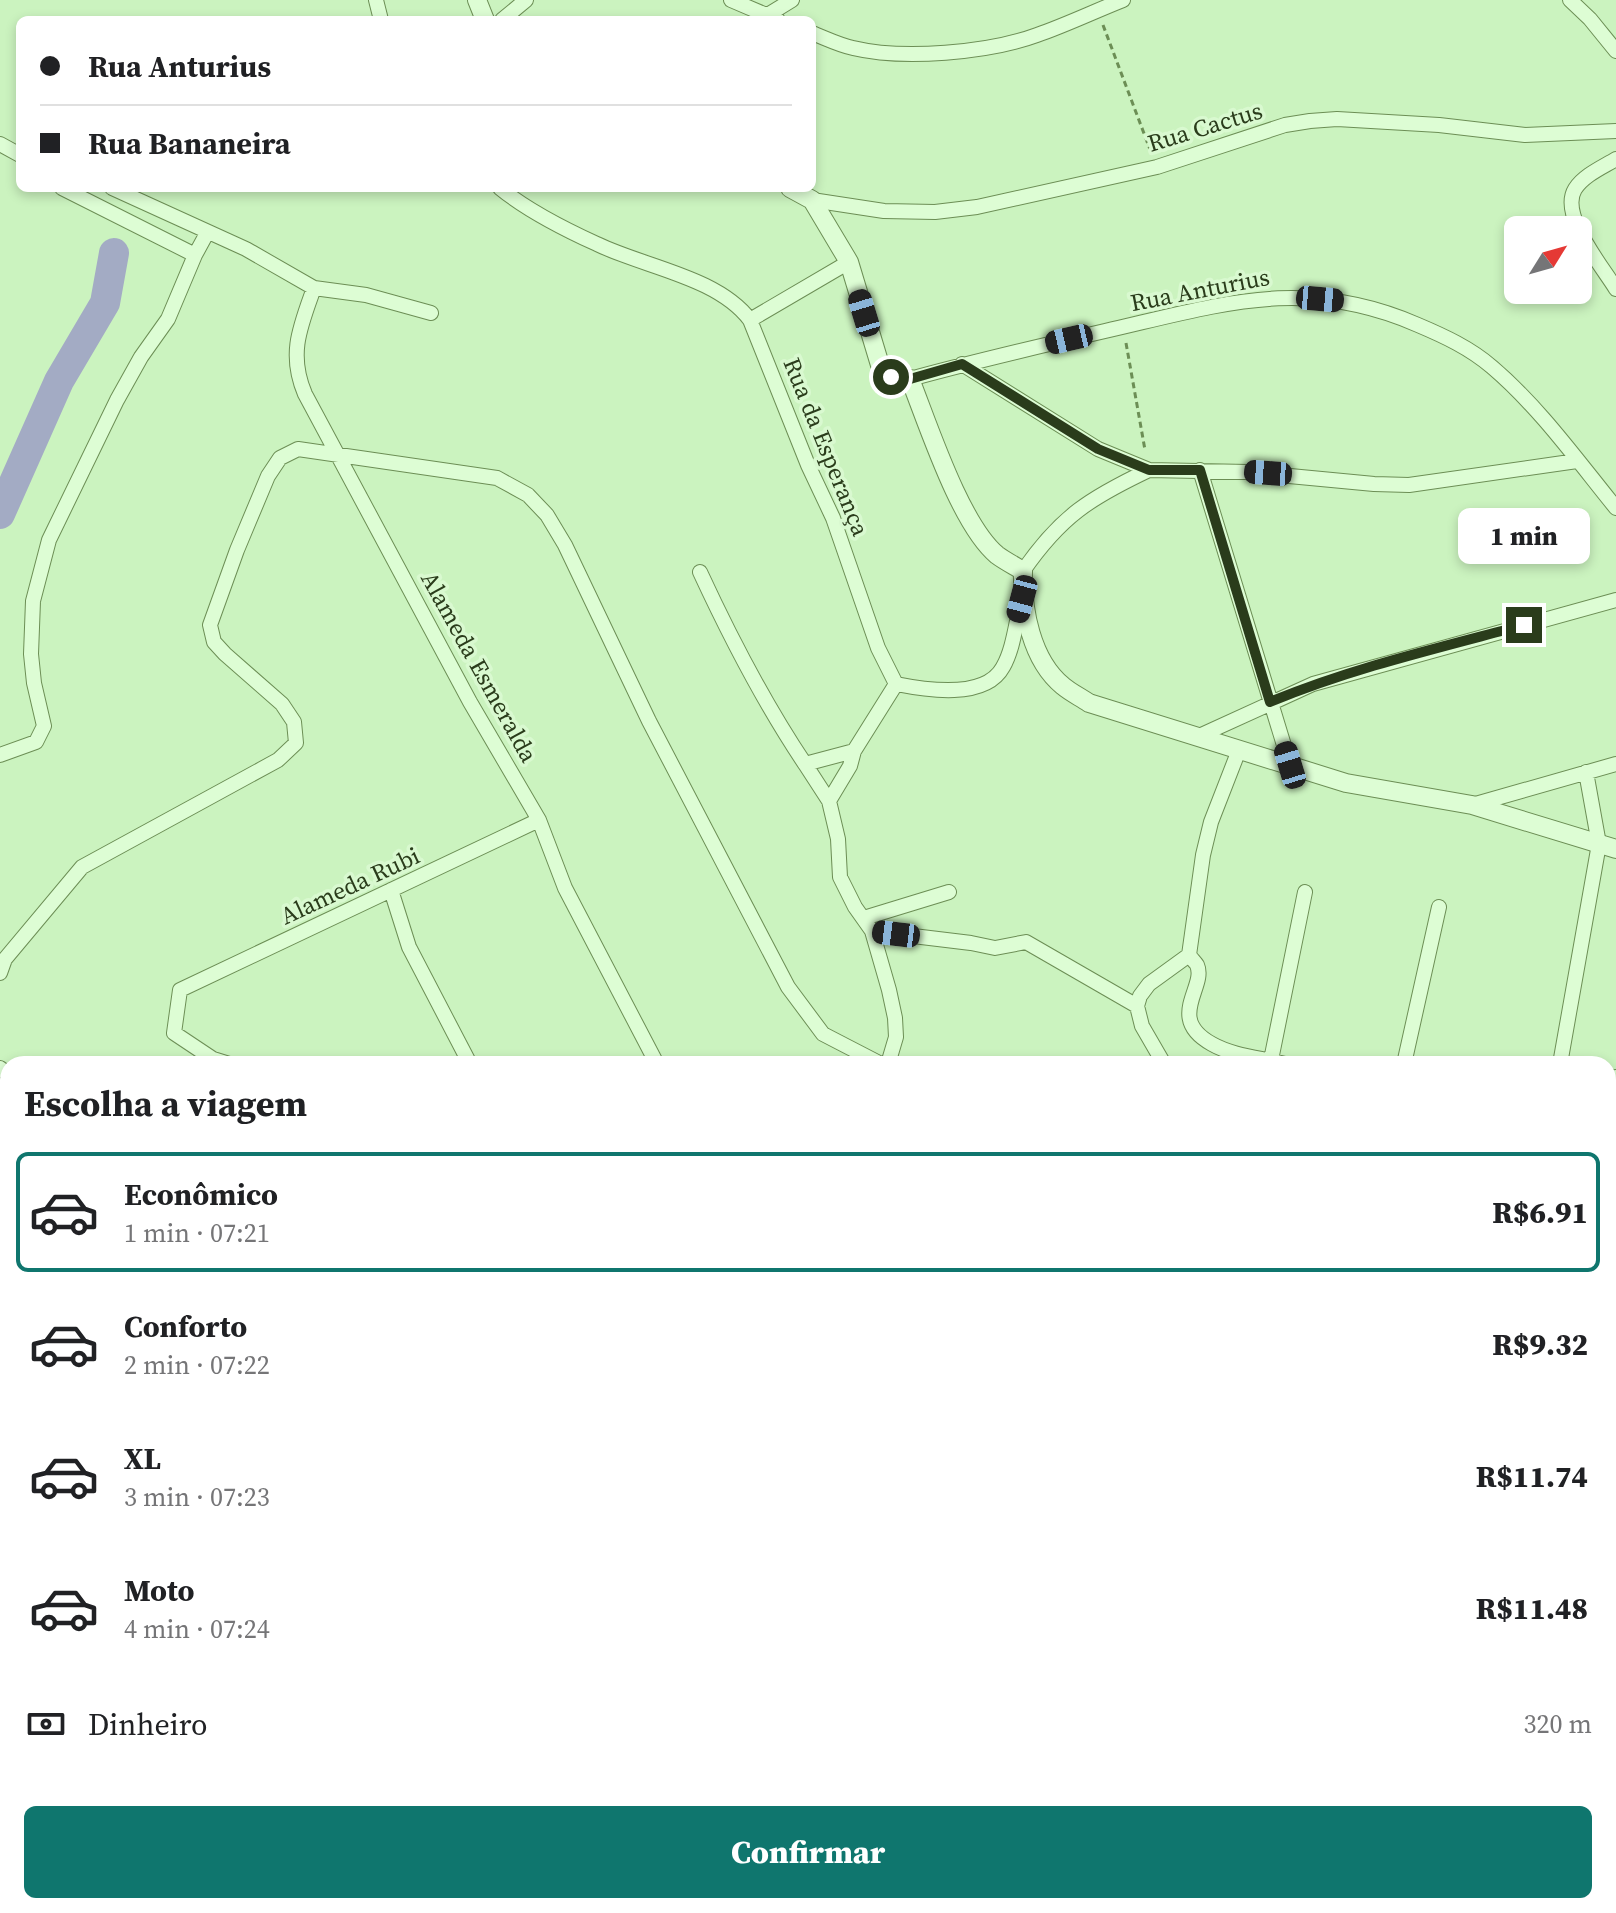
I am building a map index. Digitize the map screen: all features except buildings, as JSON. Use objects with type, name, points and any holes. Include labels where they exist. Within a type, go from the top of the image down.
[{"type":"street","points":[[507,16],[526,0]]},
{"type":"street","points":[[731,0],[767,16]]},
{"type":"street","points":[[774,16],[792,0]]},
{"type":"street","points":[[816,35],[851,48],[889,54],[931,53],[1034,36],[1095,5],[1123,0]]},
{"type":"street","points":[[1570,0],[1616,51]]},
{"type":"street","name":"Rua Cactus","points":[[812,200],[884,211],[935,212],[977,207],[1157,167],[1285,125],[1310,121],[1337,119],[1439,125],[1525,135],[1616,131]]},
{"type":"street","points":[[1616,159],[1585,179],[1575,189],[1570,204],[1574,221],[1616,289]]},
{"type":"street","points":[[70,192],[195,255]]},
{"type":"street","points":[[120,192],[246,249],[314,288],[366,295],[431,313]]},
{"type":"street","name":"Rua da Esperança","points":[[507,192],[597,244],[722,293],[741,308],[750,320],[808,465],[833,518],[878,648],[896,684]]},
{"type":"street","points":[[797,192],[812,200],[849,262],[880,365],[891,377],[910,379],[942,462],[971,521],[997,555],[1023,571]]},
{"type":"street","points":[[0,755],[36,742],[44,726],[31,654],[33,601],[49,540],[117,400],[141,357],[168,319],[207,233]]},
{"type":"street","points":[[750,320],[849,262]]},
{"type":"street","name":"Alameda Esmeralda","points":[[314,288],[299,330],[295,366],[305,394],[470,702],[539,820],[565,888],[653,1056]]},
{"type":"street","name":"Rua Anturius","points":[[910,379],[962,364],[1235,301],[1290,296],[1349,301],[1408,320],[1466,348],[1492,366],[1616,508]]},
{"type":"street","points":[[962,364],[1098,449],[1149,470],[1288,474],[1409,485],[1577,461]]},
{"type":"street","points":[[0,973],[5,959],[82,867],[278,760],[296,743],[294,722],[282,704],[214,642],[210,625],[268,476],[280,458],[298,449],[484,476],[508,483],[528,495],[547,515],[565,545],[649,721],[788,987],[823,1034],[866,1056]]},
{"type":"street","points":[[829,801],[850,766],[854,751],[896,684],[938,692],[983,684],[998,675],[1005,663],[1022,599],[1023,571],[1059,525],[1082,506],[1098,494],[1149,470]]},
{"type":"street","points":[[1200,470],[1290,765]]},
{"type":"street","points":[[700,572],[740,656],[781,729],[829,801],[838,839],[840,877],[850,899],[872,931],[895,1018],[896,1037],[890,1056]]},
{"type":"street","points":[[1022,599],[1045,665],[1061,685],[1089,703],[1371,788],[1472,805],[1608,847]]},
{"type":"street","points":[[1199,736],[1313,684],[1616,600]]},
{"type":"street","points":[[1159,1056],[1142,1026],[1137,1006],[1149,984],[1189,955],[1206,844],[1239,750]]},
{"type":"street","points":[[805,764],[854,751]]},
{"type":"street","points":[[1472,805],[1616,764]]},
{"type":"street","points":[[1562,1056],[1608,847],[1586,772]]},
{"type":"street","name":"Alameda Rubi","points":[[208,1056],[174,1033],[180,990],[539,820]]},
{"type":"street","points":[[391,890],[409,947],[466,1056]]},
{"type":"street","points":[[864,918],[949,892]]},
{"type":"street","points":[[1279,1056],[1305,892]]},
{"type":"street","points":[[1406,1056],[1439,907]]},
{"type":"street","points":[[872,931],[995,948],[1026,942],[1137,1006]]},
{"type":"street","points":[[1189,955],[1197,964],[1198,971],[1189,1006],[1190,1021],[1199,1034],[1223,1049],[1253,1056]]},
{"type":"path","points":[[1095,5],[1157,167]]},
{"type":"path","points":[[1123,327],[1149,470]]},
{"type":"waterway","points":[[0,514],[59,381],[105,303],[114,253]]},
{"type":"route","points":[[891,377],[910,379],[962,364],[1098,449],[1149,470],[1200,470],[1270,702],[1313,684],[1524,625]]}]
